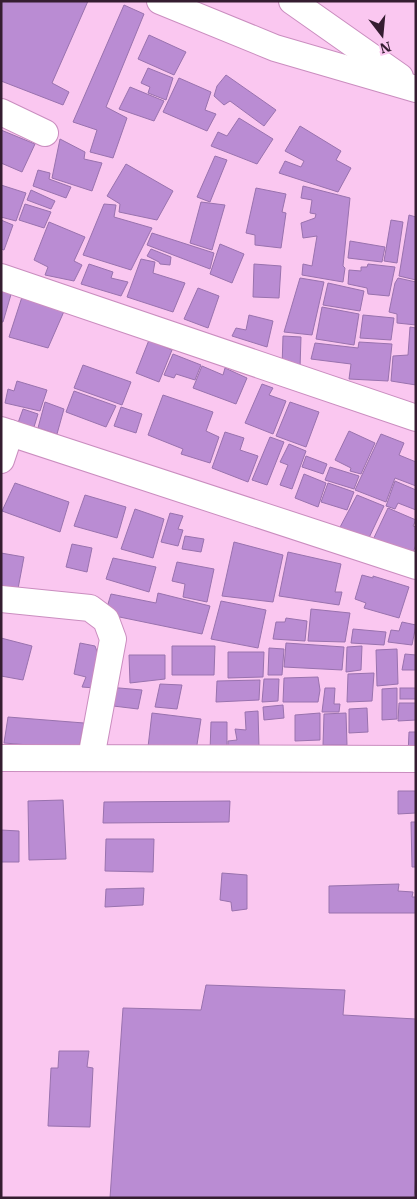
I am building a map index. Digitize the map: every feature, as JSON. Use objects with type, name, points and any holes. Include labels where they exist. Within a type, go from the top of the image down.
[{"type":"street","points":[[160,1],[275,48],[416,88]]},
{"type":"street","points":[[292,1],[416,88]]},
{"type":"street","points":[[1,112],[45,133]]},
{"type":"street","points":[[1,277],[416,418]]},
{"type":"street","points":[[1,460],[6,431],[415,565]]},
{"type":"street","points":[[1,599],[90,608],[106,620],[112,639],[91,758]]},
{"type":"street","points":[[1,758],[416,759]]},
{"type":"building","points":[[1,1],[88,1],[52,83],[69,92],[63,105],[1,81]]},
{"type":"building","points":[[124,5],[144,14],[106,107],[127,118],[113,158],[90,152],[97,130],[73,122]]},
{"type":"building","points":[[149,35],[186,52],[174,75],[138,59]]},
{"type":"building","points":[[148,68],[173,78],[166,100],[148,93],[150,87],[141,83]]},
{"type":"building","points":[[226,75],[276,110],[264,126],[230,101],[224,105],[214,96],[217,86]]},
{"type":"building","points":[[179,78],[211,92],[205,110],[216,114],[207,131],[163,112]]},
{"type":"building","points":[[130,87],[164,101],[154,121],[119,109]]},
{"type":"building","points":[[239,118],[273,139],[257,164],[211,146],[218,132],[227,136]]},
{"type":"building","points":[[300,126],[341,151],[336,160],[351,168],[338,192],[279,173],[285,161],[301,167],[304,161],[285,151]]},
{"type":"building","points":[[1,130],[35,144],[22,172],[1,163]]},
{"type":"building","points":[[60,139],[85,152],[84,159],[102,163],[92,191],[52,178]]},
{"type":"building","points":[[215,156],[227,160],[210,202],[197,197]]},
{"type":"building","points":[[126,164],[173,191],[157,220],[119,212],[120,204],[107,196]]},
{"type":"building","points":[[38,170],[50,173],[49,179],[71,187],[66,198],[33,186]]},
{"type":"building","points":[[1,185],[26,193],[16,221],[1,217]]},
{"type":"building","points":[[303,186],[350,198],[343,282],[302,275],[303,264],[312,266],[317,236],[303,238],[301,223],[315,218],[316,214],[310,213],[312,200],[301,198]]},
{"type":"building","points":[[256,188],[286,194],[282,212],[286,213],[281,248],[255,245],[255,235],[246,233]]},
{"type":"building","points":[[31,190],[55,201],[51,209],[27,200]]},
{"type":"building","points":[[201,202],[225,205],[212,250],[190,243]]},
{"type":"building","points":[[25,204],[51,212],[44,228],[19,220]]},
{"type":"building","points":[[104,204],[116,205],[114,217],[152,228],[131,270],[83,255]]},
{"type":"building","points":[[409,215],[416,217],[416,280],[399,276]]},
{"type":"building","points":[[1,220],[13,225],[4,250],[1,249]]},
{"type":"building","points":[[391,220],[403,222],[397,263],[384,261]]},
{"type":"building","points":[[49,222],[85,237],[74,261],[82,265],[74,281],[45,275],[48,267],[34,260]]},
{"type":"building","points":[[152,233],[214,253],[210,269],[147,245]]},
{"type":"building","points":[[350,241],[385,247],[382,262],[348,258]]},
{"type":"building","points":[[220,244],[244,254],[232,283],[210,274]]},
{"type":"building","points":[[151,249],[171,257],[170,265],[160,264],[147,256]]},
{"type":"building","points":[[141,259],[155,262],[153,273],[185,283],[173,312],[127,297]]},
{"type":"building","points":[[89,264],[113,272],[111,278],[128,282],[121,296],[81,284]]},
{"type":"building","points":[[254,264],[281,266],[279,298],[253,297]]},
{"type":"building","points":[[368,264],[395,267],[389,296],[368,294],[367,288],[348,284],[349,270],[361,271],[361,267],[367,267]]},
{"type":"building","points":[[300,278],[324,282],[312,335],[284,332]]},
{"type":"building","points":[[398,278],[416,282],[416,325],[397,323],[397,314],[389,312],[395,283]]},
{"type":"building","points":[[328,283],[364,291],[360,311],[323,305]]},
{"type":"building","points":[[1,288],[12,291],[3,322],[1,322]]},
{"type":"building","points":[[198,288],[219,296],[208,328],[184,319]]},
{"type":"building","points":[[22,297],[65,309],[48,348],[9,337]]},
{"type":"building","points":[[322,307],[359,314],[354,345],[316,339]]},
{"type":"building","points":[[249,315],[273,321],[267,347],[232,336],[236,328],[246,330]]},
{"type":"building","points":[[363,315],[394,318],[391,340],[360,338]]},
{"type":"building","points":[[410,327],[416,328],[416,385],[391,381],[393,356],[408,355]]},
{"type":"building","points":[[283,336],[301,337],[300,368],[282,367]]},
{"type":"building","points":[[149,340],[172,350],[159,382],[136,373]]},
{"type":"building","points":[[359,342],[392,344],[388,381],[349,379],[351,364],[311,359],[315,343],[358,348]]},
{"type":"building","points":[[173,354],[201,365],[195,380],[176,374],[174,378],[164,375]]},
{"type":"building","points":[[83,365],[131,382],[122,405],[74,388]]},
{"type":"building","points":[[202,366],[223,375],[225,368],[247,378],[236,404],[193,388]]},
{"type":"building","points":[[17,381],[47,390],[40,411],[5,403],[8,389],[14,391]]},
{"type":"building","points":[[262,384],[273,388],[269,395],[286,401],[273,434],[245,423]]},
{"type":"building","points":[[74,391],[116,406],[106,427],[66,412]]},
{"type":"building","points":[[163,395],[213,412],[206,431],[219,437],[210,463],[181,454],[183,449],[148,435]]},
{"type":"building","points":[[45,402],[64,409],[57,434],[38,428]]},
{"type":"building","points":[[290,402],[319,412],[306,447],[276,436]]},
{"type":"building","points":[[121,407],[142,414],[136,433],[114,426]]},
{"type":"building","points":[[23,409],[38,414],[34,427],[18,423]]},
{"type":"building","points":[[349,431],[375,443],[361,474],[350,471],[351,468],[335,460]]},
{"type":"building","points":[[225,432],[244,438],[240,450],[258,456],[248,482],[212,468]]},
{"type":"building","points":[[381,434],[404,443],[399,455],[416,462],[416,486],[395,478],[386,502],[355,490]]},
{"type":"building","points":[[270,437],[284,442],[267,485],[252,480]]},
{"type":"building","points":[[289,444],[306,451],[292,489],[280,485],[288,465],[280,462]]},
{"type":"building","points":[[306,456],[327,464],[323,474],[302,467]]},
{"type":"building","points":[[330,467],[359,476],[354,489],[325,480]]},
{"type":"building","points":[[304,474],[326,483],[318,507],[295,498]]},
{"type":"building","points":[[395,481],[416,490],[416,510],[398,503],[395,509],[386,506]]},
{"type":"building","points":[[15,483],[69,502],[60,532],[2,511]]},
{"type":"building","points":[[328,483],[354,492],[347,510],[321,502]]},
{"type":"building","points":[[85,495],[126,507],[117,538],[74,526]]},
{"type":"building","points":[[357,495],[384,506],[367,542],[338,531]]},
{"type":"building","points":[[388,508],[416,520],[413,526],[416,527],[416,545],[411,557],[371,544]]},
{"type":"building","points":[[135,509],[164,519],[153,558],[121,549]]},
{"type":"building","points":[[170,513],[183,516],[178,529],[183,530],[178,546],[161,542]]},
{"type":"building","points":[[185,536],[204,539],[201,552],[182,549]]},
{"type":"building","points":[[234,542],[283,555],[273,602],[222,596]]},
{"type":"building","points":[[72,544],[92,548],[87,572],[66,567]]},
{"type":"building","points":[[288,552],[341,564],[335,592],[342,592],[339,605],[279,596]]},
{"type":"building","points":[[1,553],[24,557],[17,594],[1,591]]},
{"type":"building","points":[[113,558],[156,567],[149,592],[106,579]]},
{"type":"building","points":[[177,562],[214,569],[207,602],[183,597],[185,584],[172,581]]},
{"type":"building","points":[[362,575],[373,578],[373,576],[409,587],[399,618],[364,608],[366,603],[355,599]]},
{"type":"building","points":[[158,593],[210,606],[202,634],[105,614],[111,594],[156,603]]},
{"type":"building","points":[[221,601],[266,610],[258,648],[211,639]]},
{"type":"building","points":[[311,609],[350,613],[345,642],[308,641]]},
{"type":"building","points":[[286,618],[307,621],[305,641],[273,639],[276,622],[285,622]]},
{"type":"building","points":[[402,622],[416,625],[412,645],[388,642],[391,630],[399,631]]},
{"type":"building","points":[[353,629],[386,632],[384,645],[351,643]]},
{"type":"building","points":[[1,638],[32,646],[23,680],[1,676]]},
{"type":"building","points":[[80,643],[95,646],[101,662],[95,688],[82,687],[86,677],[74,674]]},
{"type":"building","points":[[286,643],[344,647],[342,670],[284,667]]},
{"type":"building","points":[[172,646],[215,646],[214,675],[172,675]]},
{"type":"building","points":[[362,646],[361,670],[346,672],[347,647]]},
{"type":"building","points":[[269,648],[284,649],[282,675],[268,675]]},
{"type":"building","points":[[397,649],[398,684],[377,686],[376,650]]},
{"type":"building","points":[[228,652],[264,652],[263,677],[228,678]]},
{"type":"building","points":[[405,654],[416,655],[416,670],[402,670]]},
{"type":"building","points":[[129,655],[165,655],[165,679],[130,683]]},
{"type":"building","points":[[374,673],[372,701],[347,702],[348,674]]},
{"type":"building","points":[[318,677],[320,690],[318,702],[283,702],[284,678]]},
{"type":"building","points":[[264,679],[279,679],[278,701],[262,702]]},
{"type":"building","points":[[260,680],[259,700],[216,702],[217,681]]},
{"type":"building","points":[[160,684],[182,685],[177,709],[155,707]]},
{"type":"building","points":[[108,687],[142,690],[138,709],[105,705]]},
{"type":"building","points":[[325,688],[335,688],[334,704],[340,704],[339,712],[322,712]]},
{"type":"building","points":[[397,688],[397,719],[382,720],[382,689]]},
{"type":"building","points":[[400,688],[416,688],[416,699],[400,699]]},
{"type":"building","points":[[399,703],[416,703],[416,720],[398,721]]},
{"type":"building","points":[[283,705],[284,718],[264,720],[263,707]]},
{"type":"building","points":[[367,708],[368,732],[349,733],[349,709]]},
{"type":"building","points":[[258,711],[259,747],[228,749],[228,741],[237,740],[235,729],[246,730],[245,712]]},
{"type":"building","points":[[152,713],[201,719],[196,751],[148,747]]},
{"type":"building","points":[[320,713],[320,740],[295,741],[295,715]]},
{"type":"building","points":[[346,713],[347,745],[323,745],[324,714]]},
{"type":"building","points":[[8,717],[84,723],[79,749],[4,743]]},
{"type":"building","points":[[211,722],[227,722],[227,750],[210,751]]},
{"type":"building","points":[[409,732],[416,732],[416,755],[408,755]]},
{"type":"building","points":[[398,791],[416,791],[416,813],[398,814]]},
{"type":"building","points":[[63,800],[66,859],[29,860],[28,801]]},
{"type":"building","points":[[230,801],[229,822],[103,823],[104,802]]},
{"type":"building","points":[[411,822],[416,822],[416,867],[412,867]]},
{"type":"building","points":[[1,830],[19,831],[19,862],[1,862]]},
{"type":"building","points":[[106,839],[154,839],[153,872],[105,871]]},
{"type":"building","points":[[222,873],[247,875],[247,909],[232,911],[231,902],[220,900]]},
{"type":"building","points":[[399,884],[398,891],[413,892],[412,897],[416,897],[416,913],[329,913],[329,886]]},
{"type":"building","points":[[144,888],[143,905],[105,907],[106,889]]},
{"type":"building","points":[[206,985],[345,990],[343,1015],[416,1019],[416,1175],[414,1198],[110,1198],[123,1008],[201,1010]]},
{"type":"building","points":[[59,1051],[89,1051],[87,1067],[93,1068],[90,1127],[48,1126],[51,1068],[58,1068]]}]
